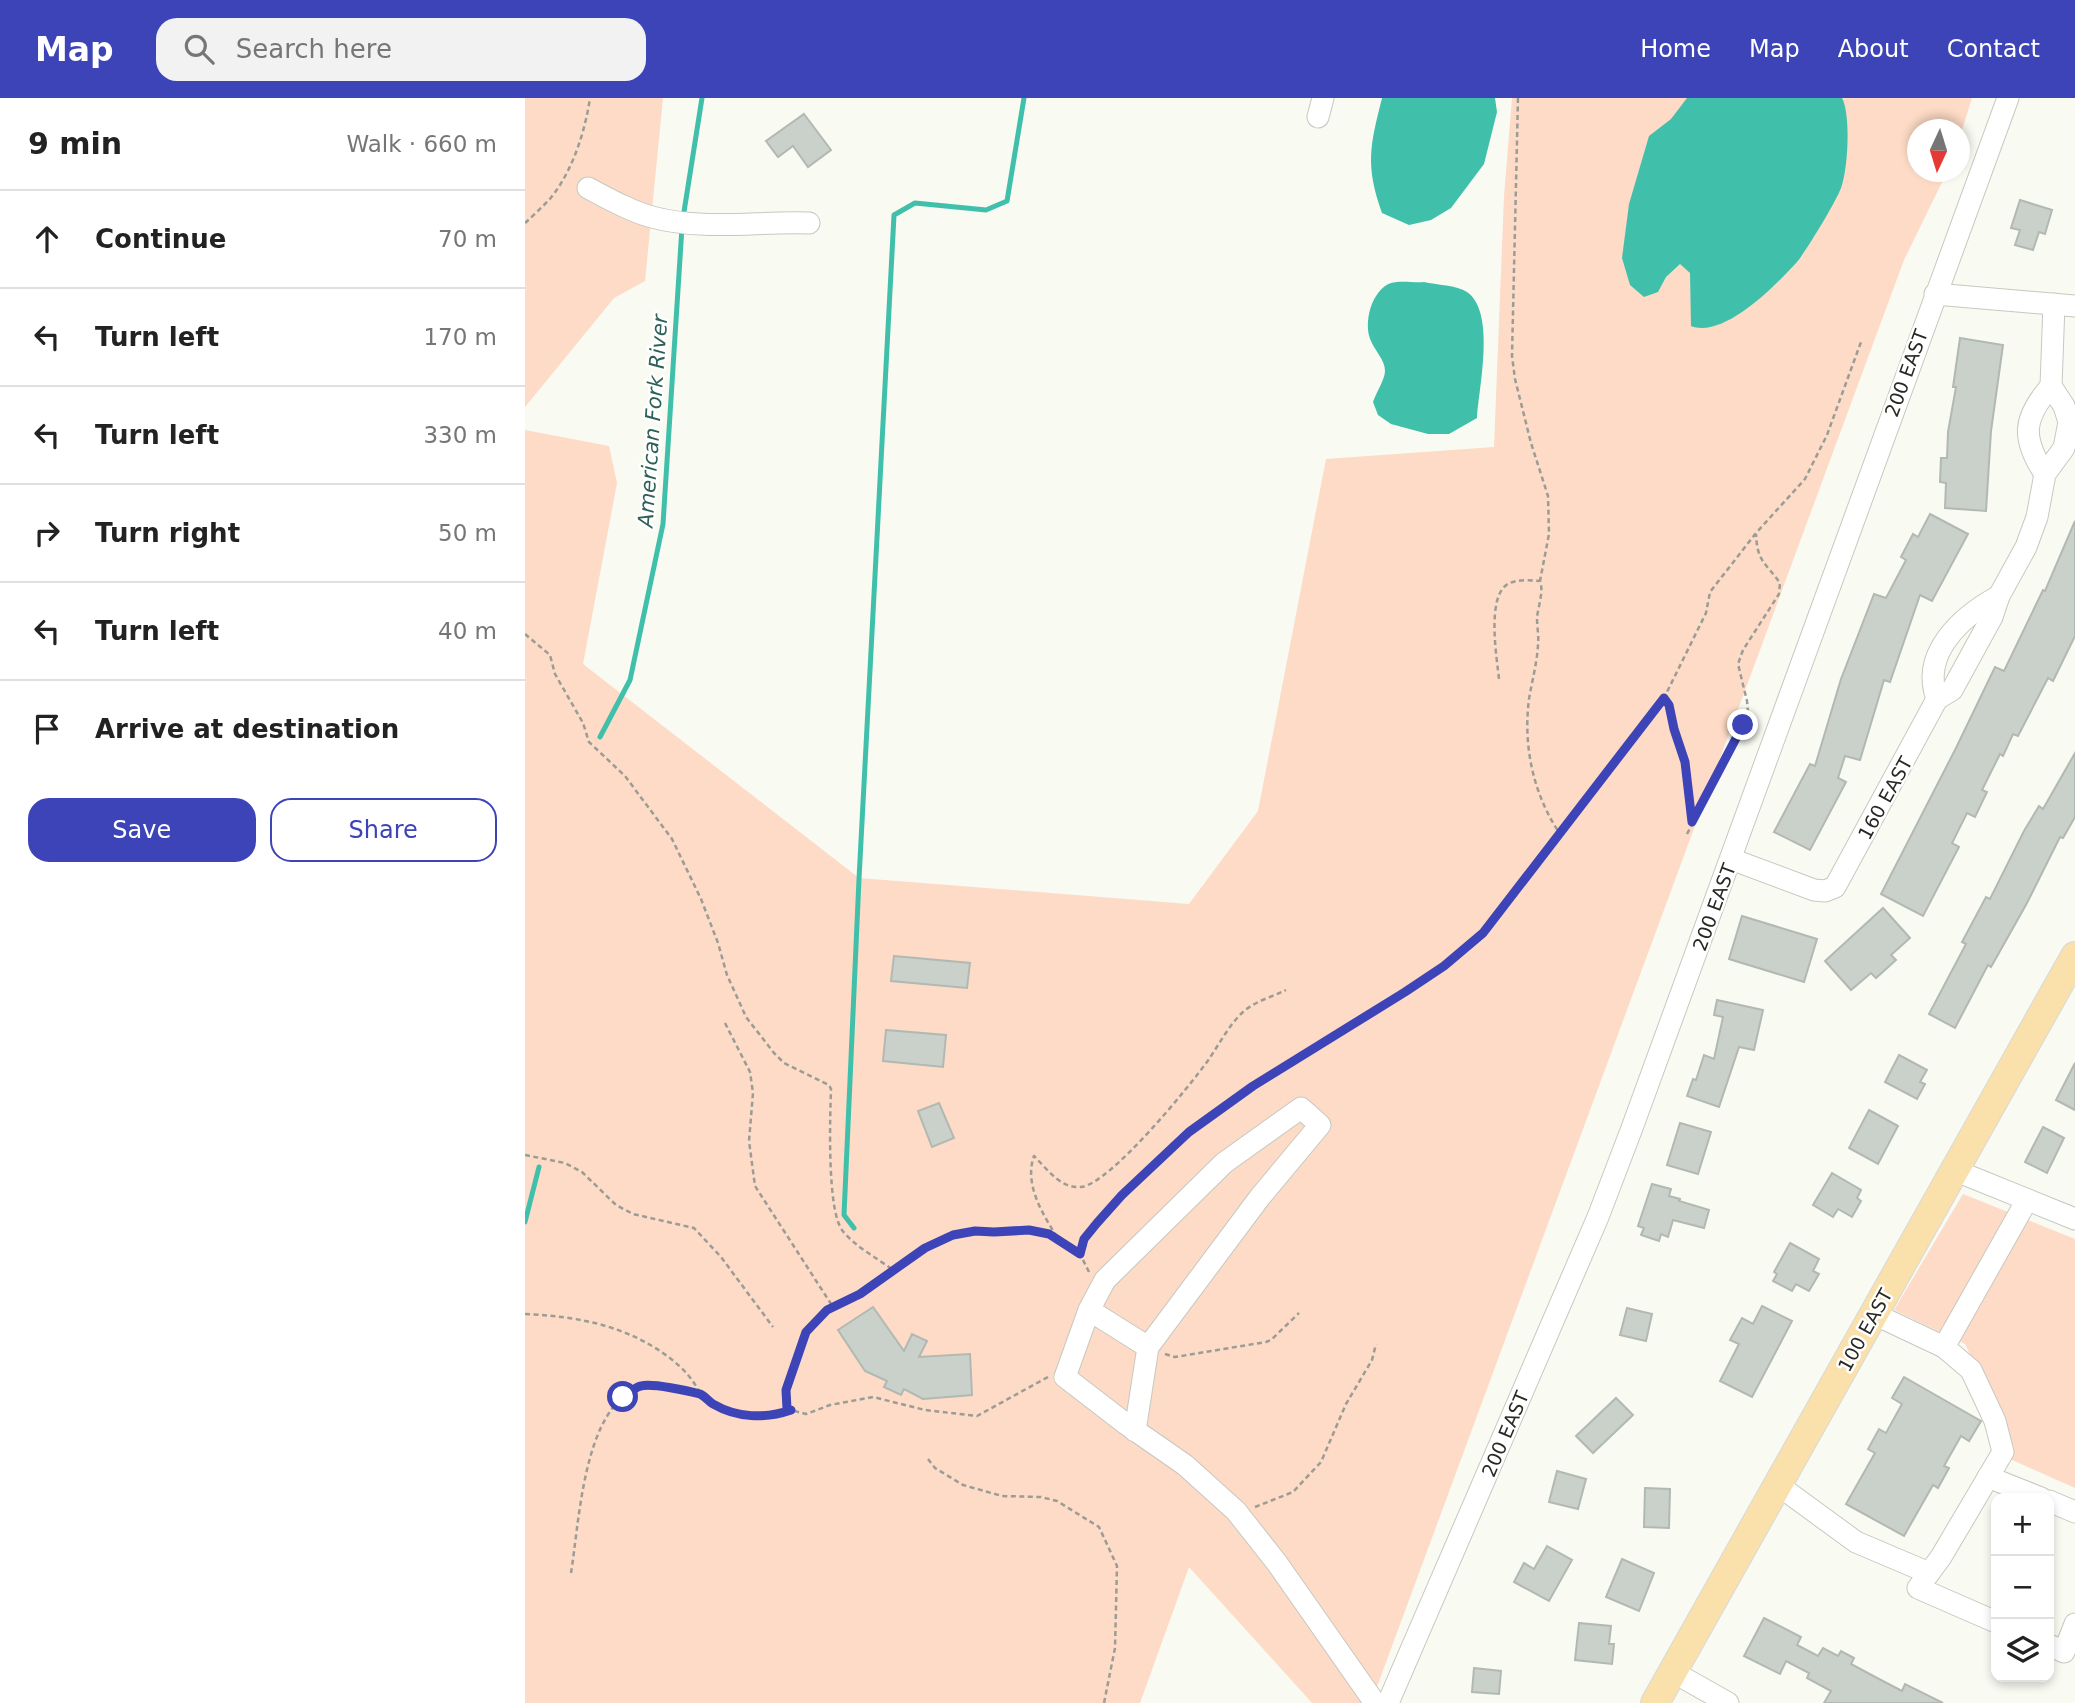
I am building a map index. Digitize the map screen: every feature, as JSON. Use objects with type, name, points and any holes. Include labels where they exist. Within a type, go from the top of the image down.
[{"type":"main road","name":"100 EAST","points":[[1655,1703],[2075,956]]},
{"type":"street","name":"200 EAST","points":[[1388,1703],[1598,1217],[2008,98]]},
{"type":"street","points":[[588,188],[628,209],[663,220],[751,226],[781,222],[809,223]]},
{"type":"street","points":[[1935,294],[2064,305],[2051,386],[2036,402],[2027,430],[2030,447],[2045,474]]},
{"type":"street","name":"160 EAST","points":[[1731,859],[1800,886],[1825,891],[1835,887],[1937,699],[1952,690],[2026,547],[2037,517],[2045,474],[2064,448],[2069,422],[2064,406],[2051,386]]},
{"type":"street","name":"160 EAST","points":[[1937,699],[1933,688],[1933,673],[1945,640],[1975,609],[1999,596]]},
{"type":"street","points":[[1135,1431],[1148,1347],[1260,1197],[1320,1125],[1301,1108],[1224,1163],[1105,1280],[1089,1310],[1065,1377],[1135,1431],[1185,1465],[1236,1511],[1277,1563],[1375,1703]]},
{"type":"street","points":[[1954,1170],[2075,1219]]},
{"type":"street","points":[[1944,1347],[2027,1200]]},
{"type":"street","points":[[1089,1310],[1148,1347]]},
{"type":"street","points":[[1874,1314],[1944,1347],[1971,1370],[1994,1421],[2003,1452],[1941,1557],[1917,1588],[1991,1620]]},
{"type":"street","points":[[1987,1476],[2029,1493]]},
{"type":"street","points":[[1778,1485],[1856,1542],[1929,1573]]},
{"type":"street","points":[[2054,1504],[2075,1512]]},
{"type":"street","points":[[2054,1647],[2064,1652],[2075,1624]]},
{"type":"street","points":[[1673,1672],[1728,1703]]},
{"type":"path","points":[[525,223],[550,198],[566,172],[579,142],[590,98]]},
{"type":"path","points":[[1518,98],[1512,356],[1531,443],[1548,496],[1549,534],[1540,581],[1539,643],[1528,704],[1527,734],[1537,788],[1546,811],[1560,834]]},
{"type":"path","points":[[1080,1254],[1084,1239],[1122,1195],[1189,1132],[1253,1086],[1444,966],[1483,933],[1664,698],[1706,613],[1710,592],[1756,533],[1805,479],[1815,461],[1861,342]]},
{"type":"path","points":[[1687,834],[1748,713],[1738,664],[1743,650],[1779,594],[1780,583],[1763,565],[1757,553],[1756,533]]},
{"type":"path","points":[[1499,680],[1495,626],[1500,591],[1507,584],[1521,580],[1540,581]]},
{"type":"path","points":[[525,634],[544,647],[550,655],[555,674],[583,723],[589,742],[625,776],[672,839],[701,898],[736,1000],[746,1017],[784,1063],[829,1085],[835,1219],[844,1233],[893,1270]]},
{"type":"path","points":[[1664,698],[1669,705],[1685,762],[1692,822]]},
{"type":"path","points":[[1058,1240],[1037,1202],[1030,1169],[1034,1156],[1066,1186],[1079,1187],[1096,1182],[1159,1121],[1242,1013],[1252,1005],[1286,990]]},
{"type":"path","points":[[725,1023],[750,1072],[753,1093],[749,1141],[755,1186],[833,1307]]},
{"type":"path","points":[[525,1155],[565,1163],[582,1172],[616,1205],[633,1214],[694,1228],[721,1257],[773,1327]]},
{"type":"path","points":[[1065,1377],[1055,1375],[1043,1378],[977,1416],[925,1410],[873,1397],[830,1405],[806,1414],[787,1409],[786,1390],[806,1332],[827,1310],[860,1294],[925,1248],[953,1235],[975,1231],[1029,1230],[1049,1234],[1080,1254],[1092,1278],[1089,1310]]},
{"type":"path","points":[[1148,1347],[1175,1357],[1266,1342],[1299,1313]]},
{"type":"path","points":[[525,1314],[563,1316],[595,1322],[646,1342],[687,1373],[711,1403],[733,1412],[759,1418],[791,1410]]},
{"type":"path","points":[[1236,1511],[1255,1507],[1293,1492],[1310,1476],[1321,1462],[1346,1404],[1372,1360],[1376,1344]]},
{"type":"path","points":[[571,1573],[587,1472],[610,1410],[623,1397],[642,1385],[703,1394]]},
{"type":"path","points":[[928,1459],[935,1468],[963,1485],[1002,1496],[1057,1500],[1099,1527],[1117,1566],[1116,1639],[1104,1703]]},
{"type":"shaded area","points":[[525,98],[663,98],[645,281],[614,298],[525,407]]},
{"type":"shaded area","points":[[1382,98],[1495,98],[1497,112],[1484,164],[1451,208],[1431,220],[1409,225],[1382,213],[1373,182],[1371,155]]},
{"type":"shaded area","points":[[1512,98],[1972,98],[1965,119],[1907,119],[1907,182],[1942,182],[1904,260],[1371,1703],[1312,1703],[1189,1567],[1140,1703],[525,1703],[525,430],[609,446],[617,483],[583,664],[859,878],[1189,904],[1258,811],[1326,459],[1494,447],[1504,196]]},
{"type":"shaded area","points":[[1687,98],[1842,98],[1847,117],[1847,156],[1841,188],[1797,262],[1749,308],[1719,325],[1704,328],[1691,326],[1690,273],[1680,264],[1666,277],[1658,292],[1644,297],[1630,285],[1622,258],[1629,204],[1649,136],[1671,119]]},
{"type":"shaded area","points":[[1424,282],[1467,292],[1476,302],[1481,316],[1484,351],[1477,418],[1449,434],[1428,434],[1391,424],[1378,415],[1373,402],[1385,371],[1369,334],[1369,317],[1374,300],[1384,287],[1391,283]]},
{"type":"shaded area","points":[[1963,1194],[2075,1239],[2075,1488],[2010,1459],[2014,1447],[1965,1344],[1894,1310]]},
{"type":"building","points":[[804,114],[831,150],[808,167],[793,146],[778,157],[766,141]]},
{"type":"building","points":[[2020,200],[2052,210],[2045,234],[2039,232],[2033,250],[2015,245],[2020,230],[2011,228]]},
{"type":"building","points":[[1960,338],[2003,345],[1991,431],[1986,511],[1945,508],[1946,483],[1940,482],[1941,458],[1947,458]]},
{"type":"building","points":[[1930,514],[1968,534],[1932,601],[1920,595],[1890,682],[1884,680],[1860,760],[1845,756],[1838,778],[1846,782],[1810,850],[1774,832],[1810,764],[1815,766],[1841,679],[1874,594],[1886,598],[1906,560],[1901,557],[1913,534],[1918,537]]},
{"type":"building","points":[[2075,521],[2075,636],[2053,681],[2048,678],[2018,736],[2013,734],[2003,756],[2000,754],[1982,790],[1987,792],[1975,817],[1967,813],[1952,843],[1959,847],[1923,916],[1881,894],[1995,667],[2004,671],[2043,590],[2045,591]]},
{"type":"building","points":[[2075,753],[2075,817],[2063,838],[2060,837],[2027,903],[1991,967],[1988,965],[1955,1028],[1929,1014],[1966,944],[1962,942],[1986,897],[1990,899],[2024,831],[2039,806],[2043,809]]},
{"type":"building","points":[[1883,908],[1910,938],[1891,955],[1896,960],[1876,978],[1871,973],[1851,990],[1825,961]]},
{"type":"building","points":[[1742,916],[1817,939],[1804,982],[1729,959]]},
{"type":"building","points":[[894,956],[970,963],[967,988],[891,981]]},
{"type":"building","points":[[1717,1000],[1763,1010],[1754,1050],[1739,1047],[1719,1107],[1687,1096],[1693,1079],[1696,1080],[1704,1055],[1714,1059],[1723,1017],[1714,1015]]},
{"type":"building","points":[[886,1030],[946,1035],[943,1067],[883,1061]]},
{"type":"building","points":[[1899,1055],[1927,1070],[1920,1082],[1925,1084],[1917,1099],[1885,1082]]},
{"type":"building","points":[[2075,1063],[2075,1110],[2056,1100]]},
{"type":"building","points":[[939,1103],[954,1138],[932,1147],[918,1111]]},
{"type":"building","points":[[1869,1110],[1898,1126],[1878,1164],[1849,1148]]},
{"type":"building","points":[[1680,1123],[1711,1132],[1698,1174],[1667,1165]]},
{"type":"building","points":[[2043,1127],[2064,1138],[2047,1173],[2025,1162]]},
{"type":"building","points":[[1832,1173],[1861,1190],[1857,1198],[1861,1201],[1852,1217],[1838,1209],[1833,1217],[1813,1205]]},
{"type":"building","points":[[1652,1184],[1671,1189],[1669,1196],[1680,1199],[1679,1201],[1709,1210],[1704,1228],[1673,1220],[1668,1237],[1661,1234],[1659,1241],[1641,1235],[1644,1228],[1638,1226]]},
{"type":"building","points":[[1790,1243],[1819,1259],[1813,1271],[1819,1274],[1809,1291],[1796,1284],[1792,1291],[1773,1281],[1777,1274],[1774,1272]]},
{"type":"building","points":[[1762,1306],[1792,1321],[1752,1397],[1720,1381],[1739,1344],[1730,1340],[1742,1318],[1753,1324]]},
{"type":"building","points":[[873,1307],[904,1351],[912,1334],[927,1341],[919,1357],[970,1354],[972,1395],[923,1399],[904,1389],[901,1395],[884,1387],[887,1381],[865,1371],[838,1330]]},
{"type":"building","points":[[1627,1308],[1652,1314],[1646,1341],[1620,1335]]},
{"type":"building","points":[[1904,1377],[1981,1421],[1969,1441],[1961,1436],[1944,1466],[1949,1468],[1938,1488],[1933,1485],[1904,1536],[1846,1504],[1875,1453],[1868,1449],[1879,1429],[1886,1433],[1902,1404],[1892,1398]]},
{"type":"building","points":[[1616,1398],[1633,1415],[1593,1453],[1576,1436]]},
{"type":"building","points":[[1557,1471],[1586,1479],[1578,1509],[1549,1502]]},
{"type":"building","points":[[1645,1488],[1670,1489],[1669,1528],[1644,1527]]},
{"type":"building","points":[[1547,1546],[1572,1560],[1549,1601],[1514,1582],[1524,1563],[1534,1569]]},
{"type":"building","points":[[1622,1559],[1654,1573],[1639,1611],[1606,1597]]},
{"type":"building","points":[[1764,1618],[1801,1637],[1797,1645],[1818,1656],[1823,1648],[1838,1656],[1841,1651],[1854,1658],[1851,1664],[1902,1691],[1905,1684],[1943,1703],[1824,1703],[1831,1691],[1807,1678],[1809,1673],[1786,1661],[1780,1674],[1744,1656]]},
{"type":"building","points":[[1579,1623],[1611,1626],[1609,1644],[1614,1644],[1612,1664],[1575,1660]]},
{"type":"building","points":[[1474,1668],[1501,1671],[1499,1694],[1472,1692]]},
{"type":"waterway","name":"American Fork River","points":[[683,218],[702,98]]},
{"type":"waterway","points":[[854,1228],[844,1215],[894,215],[915,203],[986,210],[1007,201],[1024,98]]},
{"type":"waterway","name":"American Fork River","points":[[600,737],[630,680],[663,524],[682,227]]},
{"type":"waterway","name":"American Fork River","points":[[525,1222],[539,1167]]},
{"type":"route","points":[[623,1397],[642,1385],[703,1394],[711,1403],[759,1418],[778,1415],[791,1410],[787,1409],[786,1390],[806,1332],[827,1310],[860,1294],[925,1248],[953,1235],[975,1231],[1029,1230],[1049,1234],[1080,1254],[1084,1239],[1122,1195],[1189,1132],[1253,1086],[1444,966],[1483,933],[1527,874],[1582,808],[1664,698],[1669,705],[1685,762],[1692,822],[1743,725]]}]
